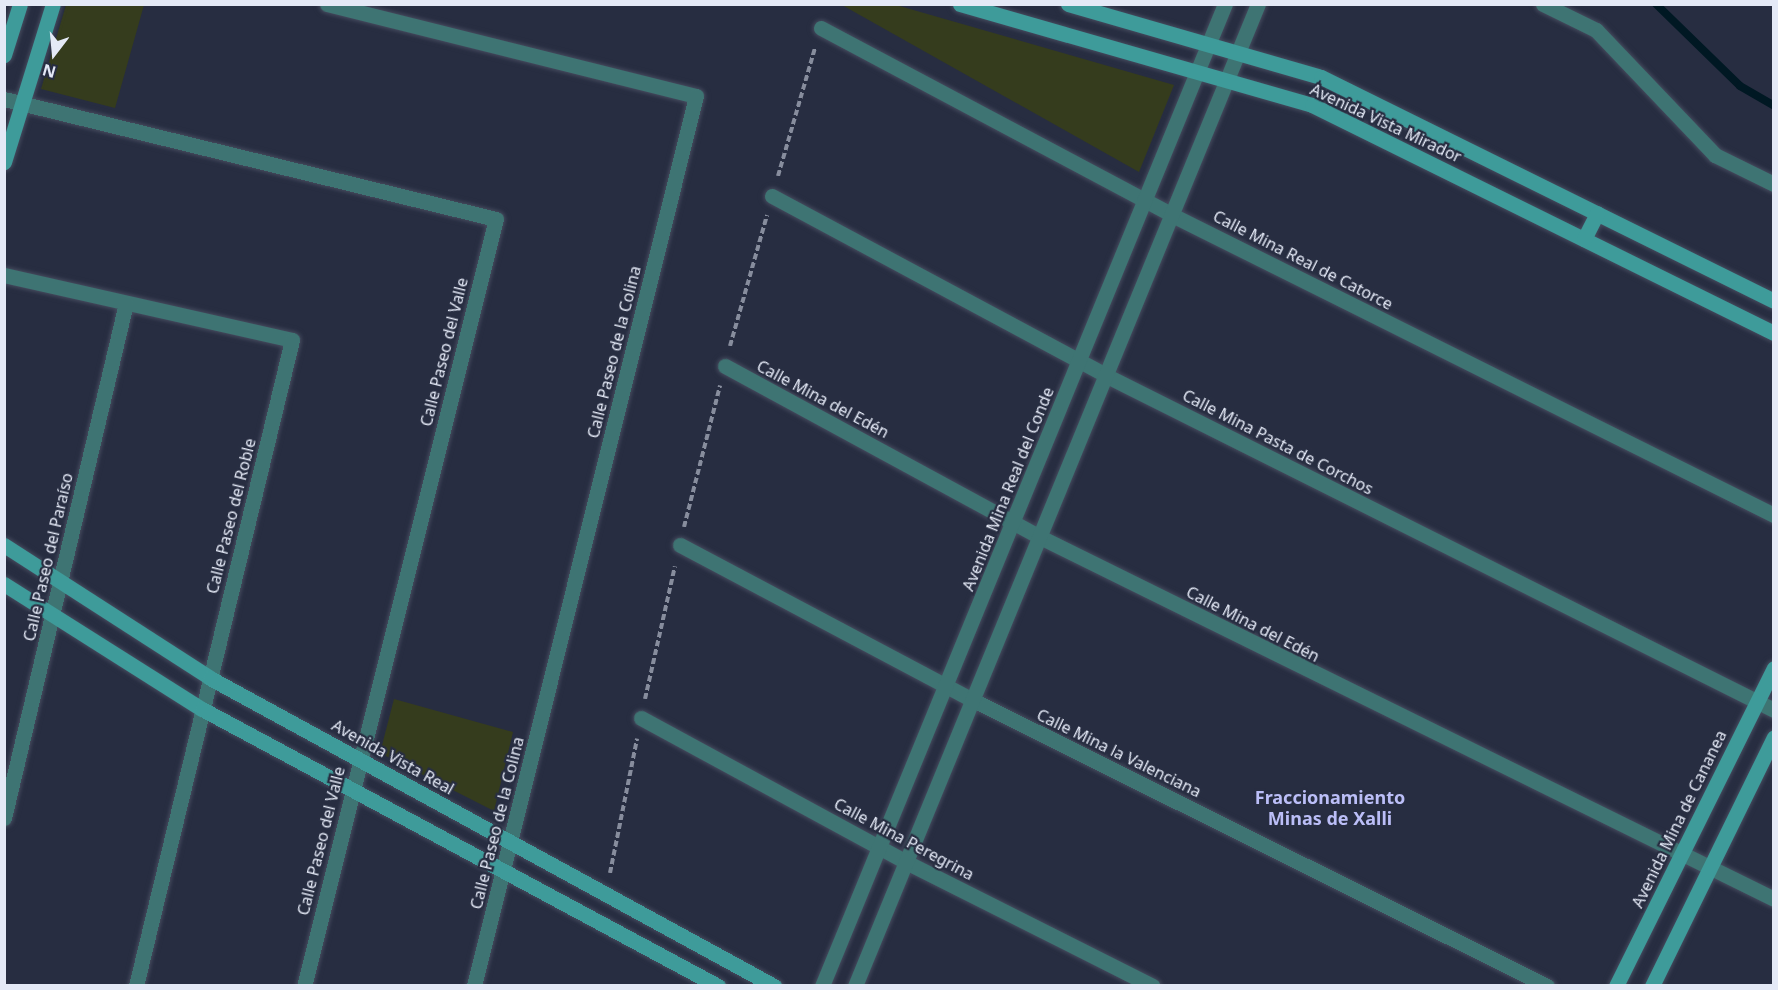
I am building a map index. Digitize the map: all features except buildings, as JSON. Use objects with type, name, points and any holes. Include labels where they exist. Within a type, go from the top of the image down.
[{"type":"street","points":[[4,55],[20,4]]},
{"type":"street","points":[[4,162],[53,4]]},
{"type":"street","name":"Calle Paseo de la Colina","points":[[327,4],[696,96],[474,986]]},
{"type":"street","name":"Avenida Vista Mirador","points":[[960,4],[1312,105],[1773,333]]},
{"type":"street","name":"Avenida Vista Mirador","points":[[1068,4],[1321,77],[1773,301]]},
{"type":"street","name":"Avenida Mina Real del Conde","points":[[822,986],[1225,4]]},
{"type":"street","points":[[855,986],[975,701],[1258,4]]},
{"type":"street","points":[[1543,4],[1596,30],[1715,155],[1773,184]]},
{"type":"street","name":"Calle Mina Real de Catorce","points":[[821,28],[1172,216],[1773,515]]},
{"type":"street","name":"Calle Paseo del Valle","points":[[4,99],[496,219],[304,986]]},
{"type":"street","name":"Calle Mina Pasta de Corchos","points":[[772,196],[1107,376],[1773,710]]},
{"type":"street","points":[[1584,239],[1597,213]]},
{"type":"street","name":"Calle Paseo del Roble","points":[[4,275],[292,340],[136,986]]},
{"type":"street","name":"Calle Paseo del Paraíso","points":[[4,818],[126,303]]},
{"type":"street","name":"Calle Mina del Edén","points":[[725,366],[1040,537],[1681,858],[1773,899]]},
{"type":"street","name":"Calle Mina la Valenciana","points":[[680,544],[975,701],[1547,986]]},
{"type":"street","name":"Avenida Vista Real","points":[[4,545],[210,678],[774,986]]},
{"type":"street","points":[[4,584],[202,709],[503,873],[718,986]]},
{"type":"street","name":"Avenida Mina de Cananea","points":[[1616,986],[1773,668]]},
{"type":"street","name":"Calle Mina Peregrina","points":[[641,718],[906,862],[1153,986]]},
{"type":"street","points":[[1652,986],[1773,737]]},
{"type":"path","points":[[606,894],[641,718],[680,544],[725,366],[821,28]]},
{"type":"green space","points":[[66,5],[144,5],[115,108],[41,89]]},
{"type":"green space","points":[[842,5],[896,5],[1174,85],[1139,172]]},
{"type":"green space","points":[[394,699],[513,732],[494,811],[380,753]]},
{"type":"waterway","points":[[1656,4],[1740,86],[1774,106]]},
{"type":"district","name":"Fraccionamiento Minas de Xalli","points":[[1330,808]]}]
